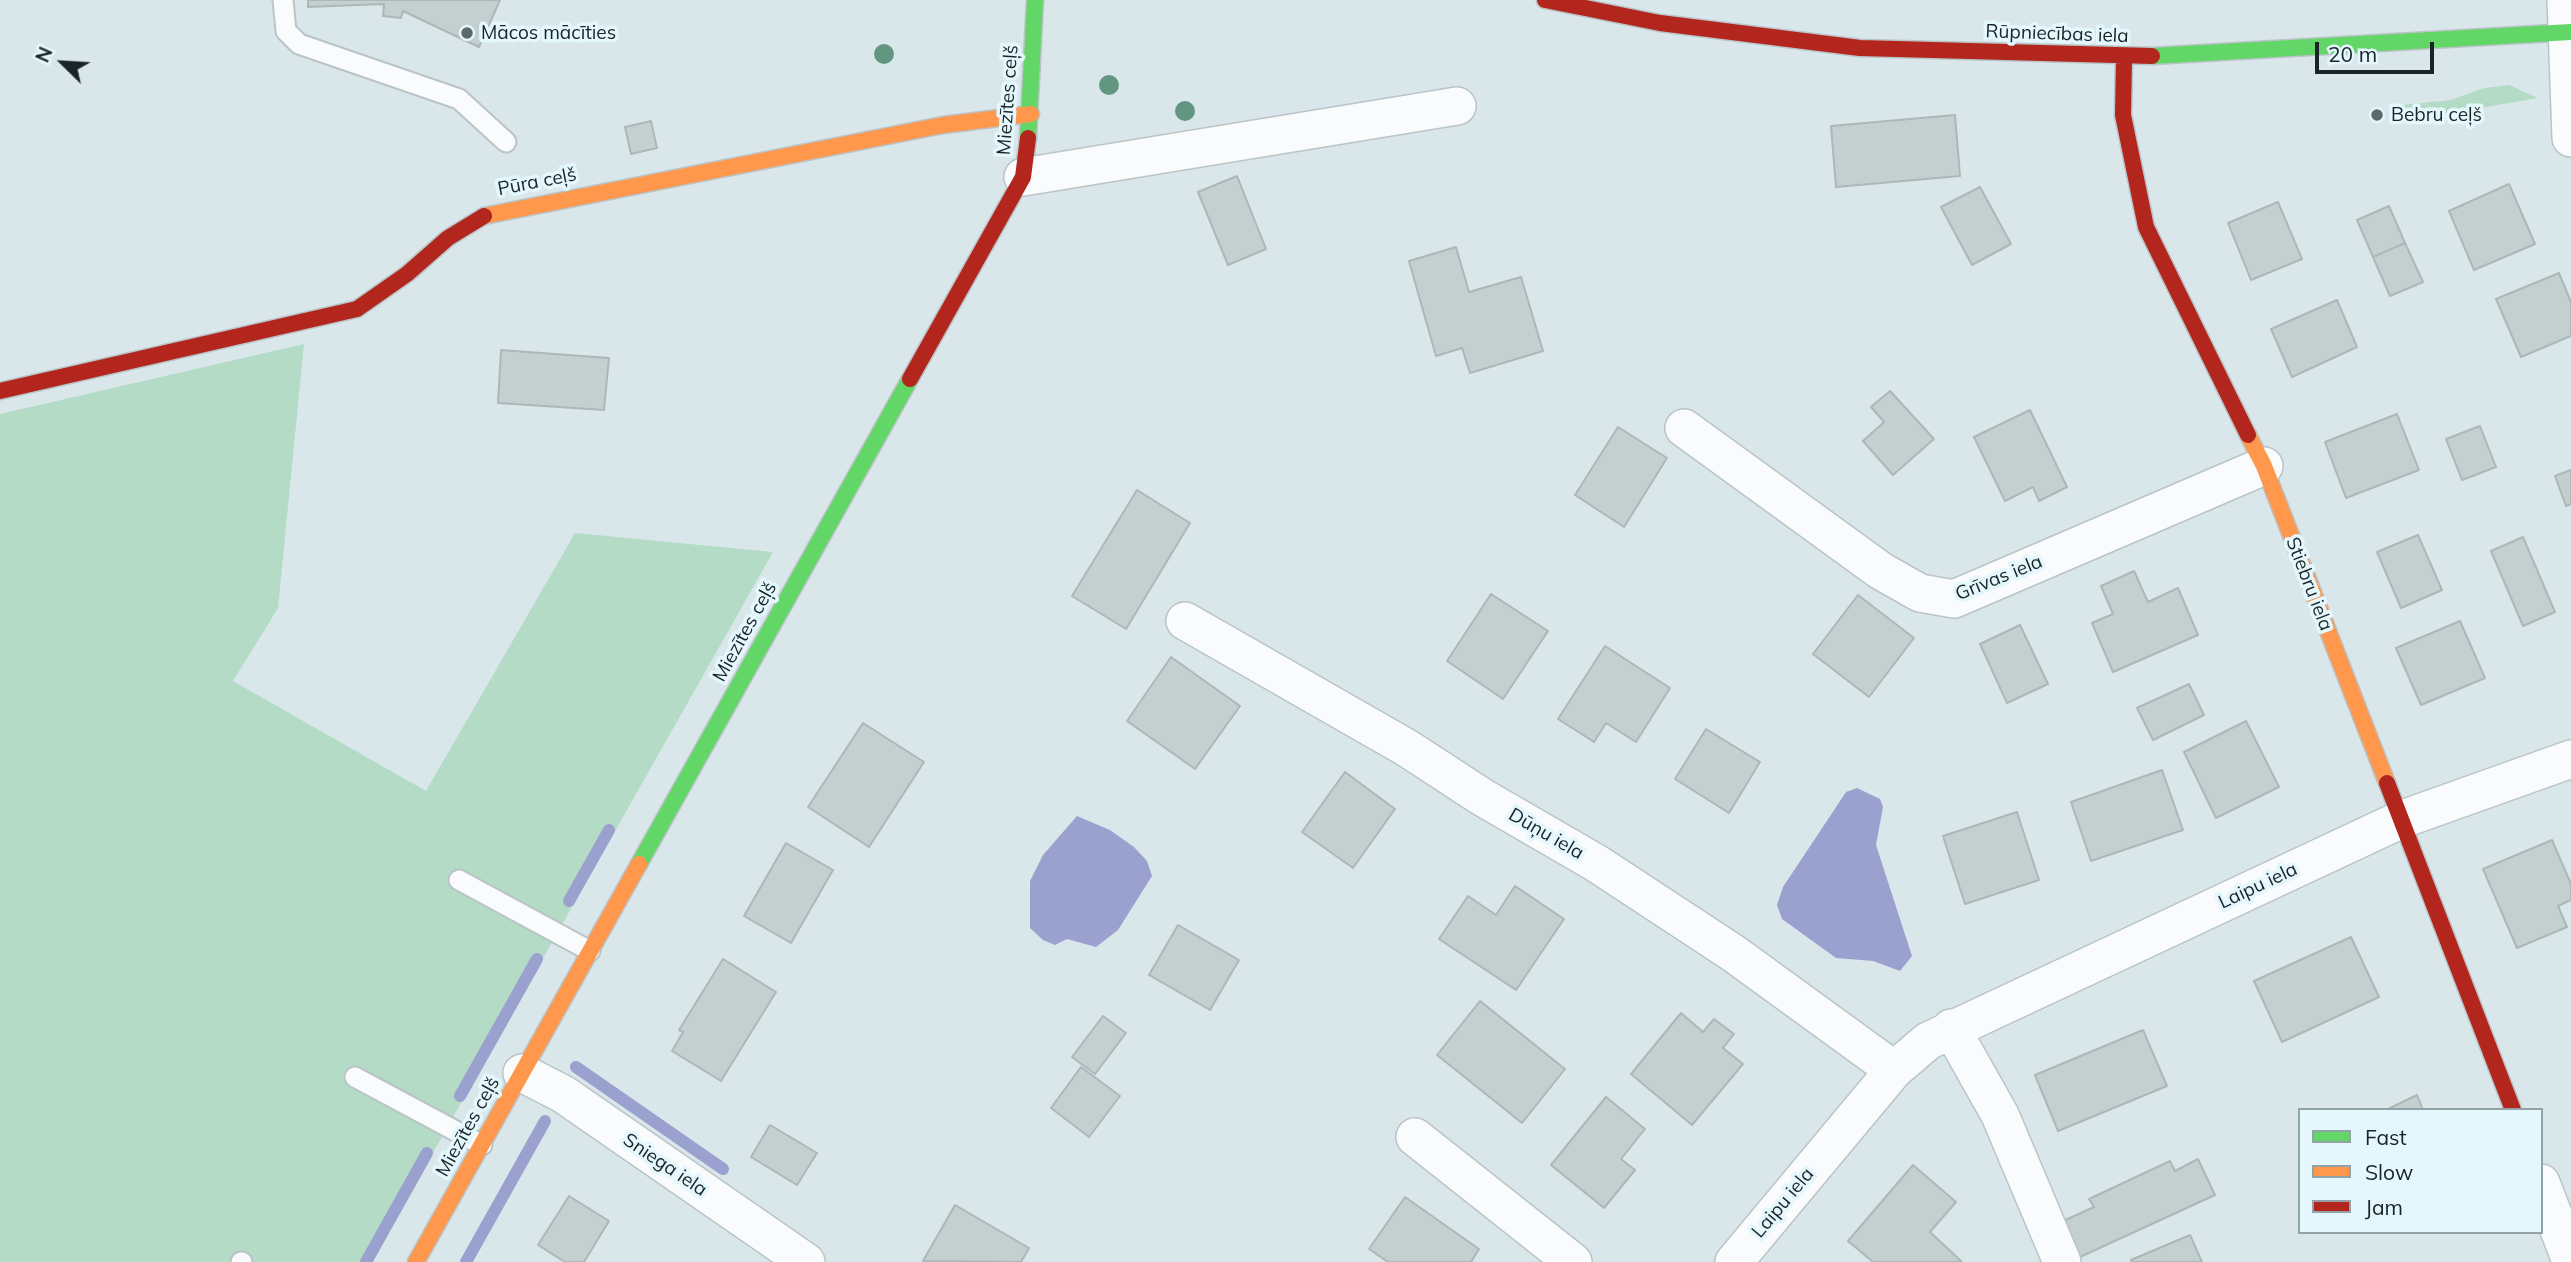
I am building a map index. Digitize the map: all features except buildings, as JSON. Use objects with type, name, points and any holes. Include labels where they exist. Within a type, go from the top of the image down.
[{"type":"street","name":"Miezītes ceļš","points":[[416,1262],[1023,177],[1031,114],[1035,0]]},
{"type":"street","name":"Rūpniecības iela","points":[[1545,0],[1660,23],[1860,48],[2124,58],[2568,22]]},
{"type":"street","points":[[2568,22],[2571,138]]},
{"type":"street","name":"Stiebru iela","points":[[2124,58],[2123,115],[2146,227],[2264,466],[2513,1108]]},
{"type":"street","points":[[1023,177],[1457,106]]},
{"type":"street","name":"Pūra ceļš","points":[[0,391],[357,309],[407,274],[448,238],[489,213],[943,125],[1031,114]]},
{"type":"street","name":"Grīvas iela","points":[[1684,428],[1881,571],[1920,593],[1954,599],[2264,466]]},
{"type":"street","name":"Dūņu iela","points":[[1185,621],[1407,748],[1482,797],[1596,863],[1733,953],[1894,1070]]},
{"type":"street","name":"Laipu iela","points":[[1734,1262],[1894,1070],[1928,1041],[2400,820],[2571,759]]},
{"type":"street","points":[[1951,1028],[2000,1115],[2062,1262]]},
{"type":"street","name":"Sniega iela","points":[[522,1073],[563,1094],[806,1262]]},
{"type":"street","points":[[1415,1137],[1573,1262]]},
{"type":"street","points":[[2543,1188],[2571,1261]]},
{"type":"lane","points":[[284,0],[286,31],[299,44],[459,99],[506,142]]},
{"type":"lane","points":[[459,880],[590,951]]},
{"type":"lane","points":[[355,1077],[482,1145]]},
{"type":"green space","points":[[2509,85],[2538,98],[2434,116],[2405,118],[2403,105],[2451,100],[2484,88]]},
{"type":"green space","points":[[304,344],[278,608],[233,681],[426,791],[575,533],[773,552],[371,1262],[0,1262],[0,414]]},
{"type":"water","points":[[1857,788],[1880,799],[1883,807],[1876,845],[1912,956],[1900,971],[1873,961],[1836,958],[1782,919],[1777,905],[1783,887],[1846,792]]},
{"type":"water","points":[[1077,816],[1110,830],[1134,847],[1147,861],[1152,876],[1118,930],[1096,947],[1067,939],[1055,945],[1043,940],[1030,928],[1030,881],[1043,855]]},
{"type":"waterway","points":[[569,901],[609,830]]},
{"type":"waterway","points":[[460,1096],[537,959]]},
{"type":"waterway","points":[[576,1067],[723,1169]]},
{"type":"waterway","points":[[466,1262],[545,1121]]},
{"type":"waterway","points":[[366,1262],[427,1153]]},
{"type":"traffic: fast","points":[[1028,138],[1035,0]]},
{"type":"traffic: fast","points":[[2152,56],[2571,32]]},
{"type":"traffic: fast","points":[[639,864],[910,379]]},
{"type":"traffic: slow","points":[[484,216],[943,125],[1031,114]]},
{"type":"traffic: slow","points":[[2248,435],[2264,466],[2387,783]]},
{"type":"traffic: slow","points":[[416,1262],[639,864]]},
{"type":"traffic: jam","points":[[1545,0],[1660,23],[1860,48],[2152,56]]},
{"type":"traffic: jam","points":[[2124,58],[2123,115],[2146,227],[2248,435]]},
{"type":"traffic: jam","points":[[910,379],[1023,177],[1028,138]]},
{"type":"traffic: jam","points":[[0,391],[357,309],[407,274],[448,238],[484,216]]},
{"type":"traffic: jam","points":[[2387,783],[2512,1108]]},
{"type":"place","name":"Mācos mācīties","points":[[467,33]]},
{"type":"place","name":"Bebru ceļš","points":[[2377,115]]}]
